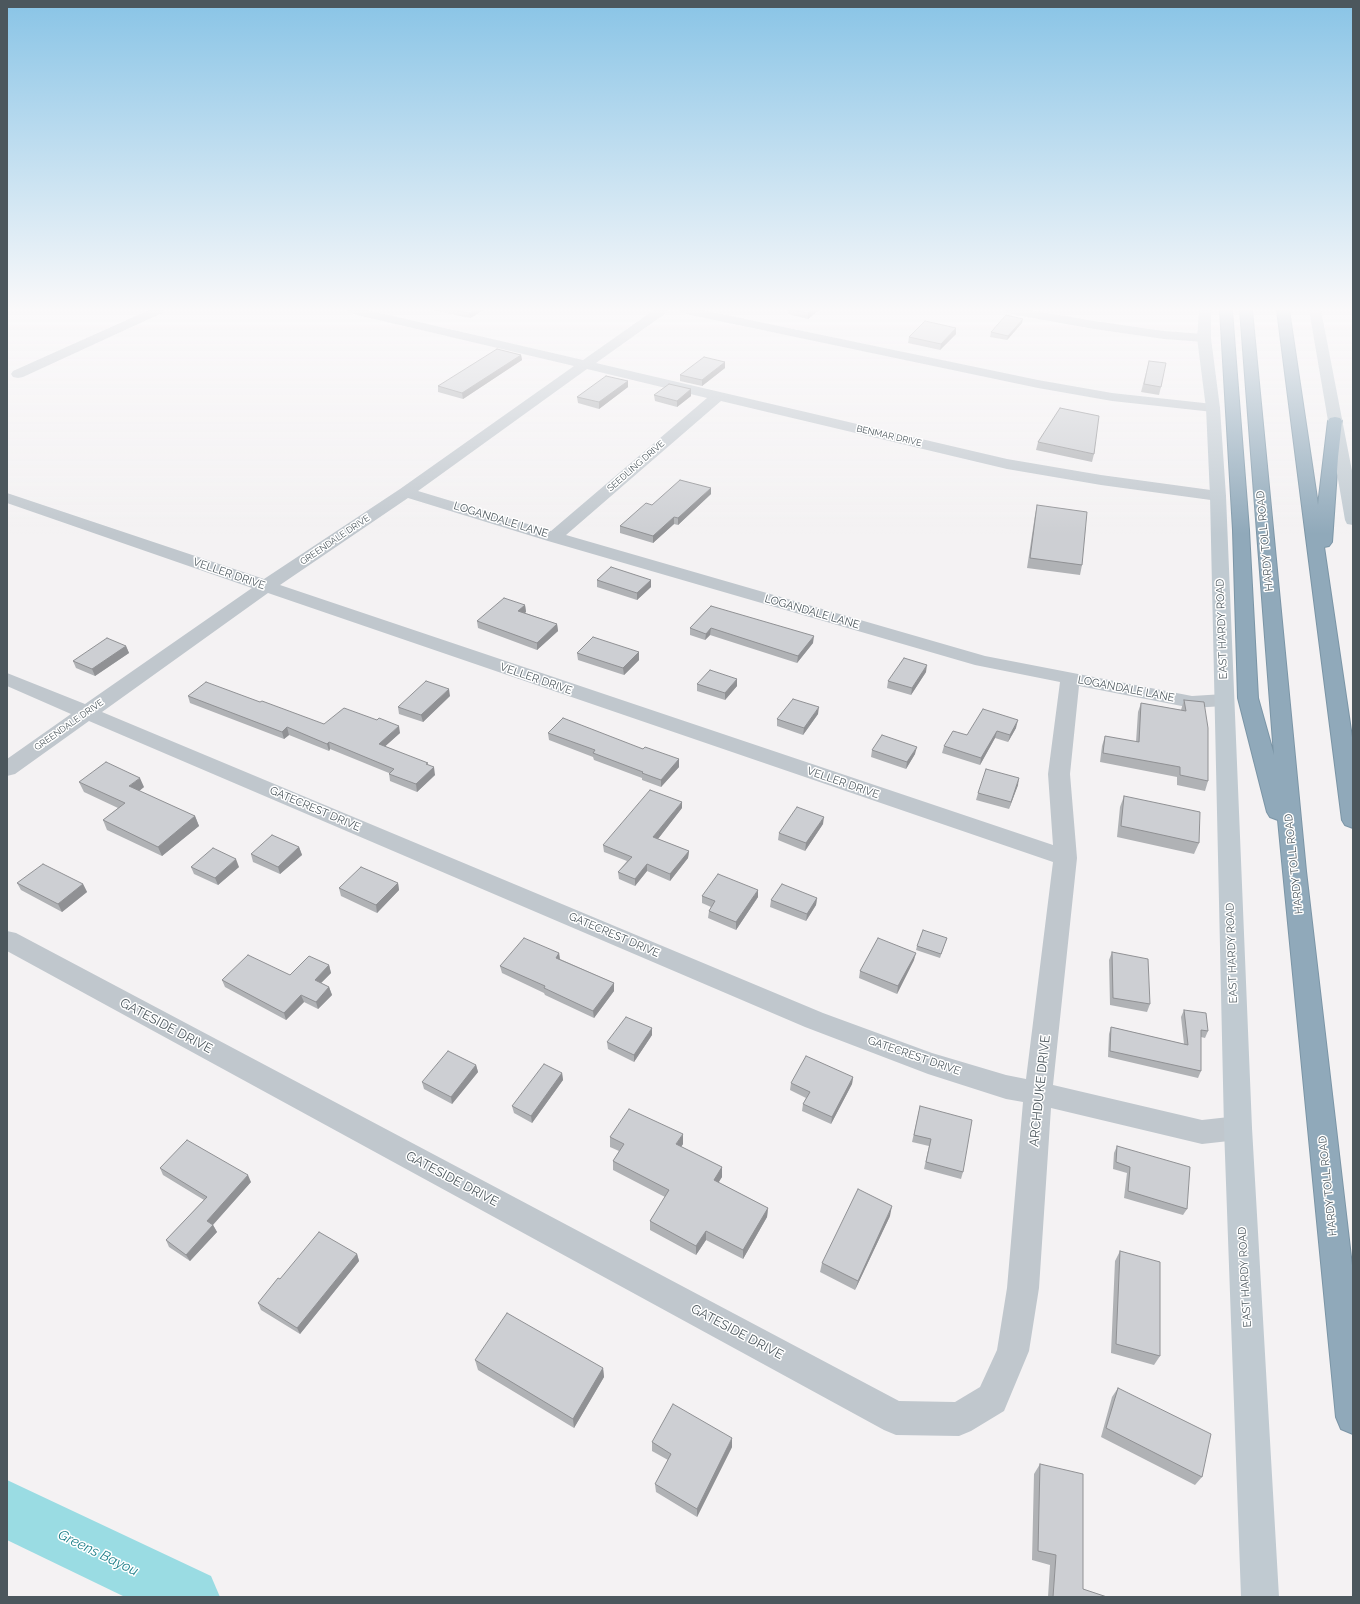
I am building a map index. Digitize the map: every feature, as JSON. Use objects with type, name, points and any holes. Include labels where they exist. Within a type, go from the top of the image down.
[{"type":"highway","points":[[1231,385],[1240,530],[1248,698],[1294,871]]},
{"type":"highway","name":"HARDY TOLL ROAD","points":[[1251,385],[1294,871],[1353,1417]]},
{"type":"highway","points":[[1293,385],[1353,820]]},
{"type":"highway","points":[[1319,573],[1326,515],[1330,457],[1335,421]]},
{"type":"main road","name":"EAST HARDY ROAD","points":[[1210,385],[1213,408],[1218,496],[1238,1128],[1260,1597]]},
{"type":"main road","points":[[1328,385],[1353,520]]},
{"type":"street","name":"GREENDALE DRIVE","points":[[7,768],[265,587],[406,492],[557,385]]},
{"type":"street","name":"BENMAR DRIVE","points":[[672,385],[1007,464],[1093,479],[1218,496]]},
{"type":"street","points":[[1041,385],[1112,397],[1213,408]]},
{"type":"street","name":"SEEDLING DRIVE","points":[[554,537],[718,396]]},
{"type":"street","name":"LOGANDALE LANE","points":[[406,492],[554,537],[982,661],[1192,702],[1224,700]]},
{"type":"street","name":"VELLER DRIVE","points":[[7,498],[1065,858]]},
{"type":"street","name":"ARCHDUKE DRIVE","points":[[896,1418],[959,1419],[992,1399],[1013,1351],[1023,1288],[1038,1093],[1065,858],[1059,774],[1070,678]]},
{"type":"street","name":"GATECREST DRIVE","points":[[7,679],[814,1020],[928,1063],[1006,1087],[1038,1093],[1202,1132],[1238,1128]]},
{"type":"street","name":"GATESIDE DRIVE","points":[[7,940],[896,1418]]},
{"type":"building","points":[[440,385],[475,385],[462,393],[438,386]]},
{"type":"building","points":[[594,385],[623,385],[599,402],[577,397]]},
{"type":"building","points":[[668,385],[691,389],[677,401],[654,395]]},
{"type":"building","points":[[1149,385],[1161,385],[1161,387]]},
{"type":"building","points":[[1060,408],[1099,416],[1094,454],[1038,442]]},
{"type":"building","points":[[680,480],[711,488],[678,518],[674,517],[653,536],[620,526],[646,503],[652,505]]},
{"type":"building","points":[[1037,505],[1087,512],[1082,565],[1030,558]]},
{"type":"building","points":[[611,567],[651,580],[637,593],[597,580]]},
{"type":"building","points":[[504,598],[525,605],[518,611],[557,624],[537,643],[477,621]]},
{"type":"building","points":[[711,606],[814,636],[798,656],[711,628],[706,634],[690,628]]},
{"type":"building","points":[[593,637],[639,652],[623,668],[577,653]]},
{"type":"building","points":[[107,638],[126,646],[92,669],[73,661]]},
{"type":"building","points":[[904,658],[927,665],[912,688],[888,681]]},
{"type":"building","points":[[710,670],[737,679],[725,693],[697,684]]},
{"type":"building","points":[[426,681],[449,689],[421,715],[398,707]]},
{"type":"building","points":[[206,682],[324,724],[344,708],[377,720],[379,718],[399,726],[379,744],[428,763],[426,764],[434,767],[416,784],[389,774],[394,769],[329,742],[327,744],[287,727],[282,732],[188,696]]},
{"type":"building","points":[[793,699],[819,707],[804,728],[777,719]]},
{"type":"building","points":[[1184,700],[1204,702],[1208,728],[1208,781],[1180,775],[1180,767],[1103,753],[1105,736],[1139,742],[1141,703],[1186,711]]},
{"type":"building","points":[[983,709],[1018,720],[1010,735],[997,731],[981,758],[944,746],[953,731],[967,735]]},
{"type":"building","points":[[563,718],[643,749],[645,747],[679,759],[661,780],[593,753],[595,750],[548,733]]},
{"type":"building","points":[[882,735],[917,747],[907,762],[872,750]]},
{"type":"building","points":[[106,762],[140,778],[129,786],[195,816],[158,847],[103,820],[125,803],[79,782]]},
{"type":"building","points":[[986,769],[1019,778],[1011,802],[978,793]]},
{"type":"building","points":[[650,790],[682,802],[653,837],[689,851],[670,874],[647,864],[635,879],[618,872],[632,857],[603,845]]},
{"type":"building","points":[[1124,796],[1200,812],[1199,843],[1121,826]]},
{"type":"building","points":[[797,807],[824,817],[806,843],[779,833]]},
{"type":"building","points":[[272,835],[299,847],[278,867],[251,854]]},
{"type":"building","points":[[213,848],[236,859],[215,878],[191,867]]},
{"type":"building","points":[[43,864],[83,884],[58,904],[17,883]]},
{"type":"building","points":[[361,867],[398,883],[376,905],[339,888]]},
{"type":"building","points":[[718,874],[758,890],[736,922],[709,911],[715,901],[702,896]]},
{"type":"building","points":[[782,884],[817,898],[807,914],[771,900]]},
{"type":"building","points":[[923,930],[947,938],[941,954],[917,946]]},
{"type":"building","points":[[524,938],[559,953],[556,958],[614,983],[593,1011],[544,988],[545,986],[500,966]]},
{"type":"building","points":[[878,938],[916,953],[898,986],[860,971]]},
{"type":"building","points":[[1112,952],[1148,959],[1150,1004],[1113,998]]},
{"type":"building","points":[[248,955],[290,975],[309,956],[329,965],[315,980],[329,987],[316,1002],[301,995],[284,1013],[222,980]]},
{"type":"building","points":[[1184,1010],[1206,1013],[1208,1031],[1201,1030],[1201,1071],[1110,1051],[1111,1027],[1188,1045]]},
{"type":"building","points":[[626,1017],[652,1028],[634,1055],[607,1042]]},
{"type":"building","points":[[448,1051],[476,1065],[451,1097],[422,1082]]},
{"type":"building","points":[[806,1056],[853,1077],[832,1117],[803,1104],[810,1092],[791,1083]]},
{"type":"building","points":[[544,1064],[562,1073],[531,1116],[512,1106]]},
{"type":"building","points":[[920,1106],[972,1120],[963,1172],[926,1162],[931,1139],[914,1135]]},
{"type":"building","points":[[629,1109],[683,1134],[676,1144],[722,1167],[714,1180],[768,1208],[743,1250],[706,1231],[696,1246],[650,1221],[669,1190],[613,1161],[624,1144],[610,1137]]},
{"type":"building","points":[[187,1140],[248,1175],[207,1221],[213,1225],[186,1255],[166,1240],[207,1197],[160,1168]]},
{"type":"building","points":[[1117,1146],[1190,1167],[1187,1209],[1128,1191],[1130,1167],[1116,1162]]},
{"type":"building","points":[[858,1189],[892,1206],[858,1281],[822,1263]]},
{"type":"building","points":[[319,1232],[357,1254],[297,1328],[258,1303]]},
{"type":"building","points":[[1120,1251],[1160,1262],[1160,1356],[1116,1344]]},
{"type":"building","points":[[507,1313],[603,1368],[573,1419],[475,1360]]},
{"type":"building","points":[[1118,1388],[1211,1434],[1202,1477],[1106,1428]]},
{"type":"building","points":[[673,1404],[732,1438],[697,1509],[655,1484],[671,1454],[652,1442]]},
{"type":"building","points":[[1040,1464],[1083,1474],[1083,1589],[1107,1597],[1053,1597],[1056,1555],[1038,1551]]},
{"type":"waterway","name":"Greens Bayou","points":[[7,1509],[190,1597]]}]
